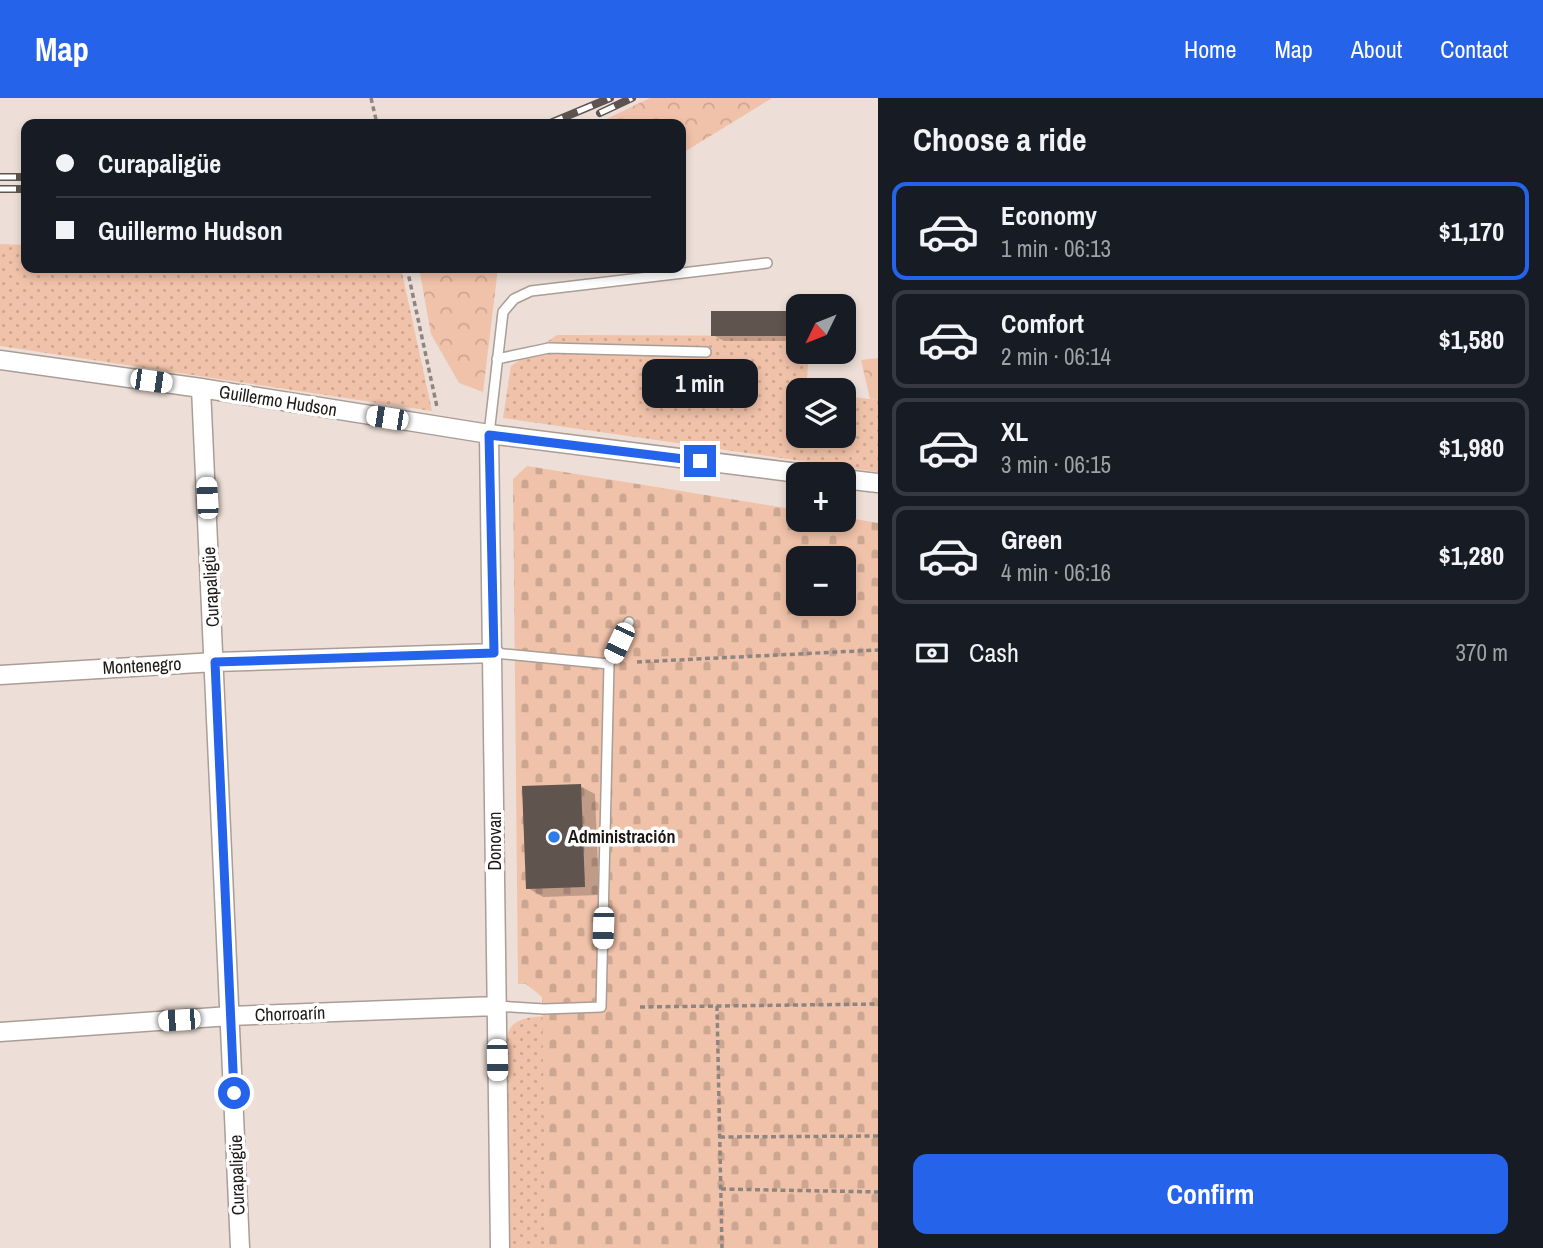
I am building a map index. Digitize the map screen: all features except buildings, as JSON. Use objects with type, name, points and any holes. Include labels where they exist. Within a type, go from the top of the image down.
[{"type":"street","name":"Guillermo Hudson","points":[[0,360],[201,388],[489,435],[786,472]]},
{"type":"street","name":"Curapaligüe","points":[[201,388],[240,1248]]},
{"type":"street","name":"Donovan","points":[[489,435],[500,1248]]},
{"type":"street","points":[[856,480],[878,483]]},
{"type":"street","name":"Montenegro","points":[[0,674],[215,662],[494,653]]},
{"type":"street","name":"Chorroarín","points":[[0,1032],[230,1016],[496,1006]]},
{"type":"lane","points":[[686,272],[767,262]]},
{"type":"lane","points":[[489,435],[503,312],[514,299],[531,291],[677,273]]},
{"type":"lane","points":[[497,359],[549,348],[706,352]]},
{"type":"lane","points":[[496,1006],[544,1009],[601,1007],[609,664],[629,622]]},
{"type":"lane","points":[[494,653],[609,664]]},
{"type":"path","points":[[371,98],[376,119]]},
{"type":"path","points":[[408,273],[440,427]]},
{"type":"path","points":[[636,662],[878,650]]},
{"type":"path","points":[[640,1007],[878,1004]]},
{"type":"path","points":[[716,1006],[722,1248]]},
{"type":"path","points":[[720,1137],[878,1136]]},
{"type":"path","points":[[721,1189],[878,1192]]},
{"type":"green space","points":[[650,98],[772,98],[686,151],[686,119],[606,119]]},
{"type":"green space","points":[[0,244],[21,245],[21,273],[402,273],[432,411],[0,346]]},
{"type":"green space","points":[[420,273],[497,273],[483,392],[459,383],[431,334]]},
{"type":"green space","points":[[557,335],[786,336],[786,364],[808,364],[807,378],[786,378],[786,448],[856,448],[856,397],[878,400],[878,472],[856,469],[856,462],[809,462],[503,418],[511,366]]},
{"type":"green space","points":[[878,358],[878,400],[870,399],[861,360]]},
{"type":"green space","points":[[527,466],[786,508],[786,532],[856,532],[856,519],[878,523],[878,1248],[546,1248],[542,997],[526,984],[518,984],[513,479]]},
{"type":"green space","points":[[544,1016],[546,1248],[508,1248],[506,1040],[511,1028],[519,1021]]},
{"type":"railway","points":[[560,119],[610,98]]},
{"type":"railway","points":[[600,113],[632,98]]},
{"type":"railway","points":[[0,177],[21,177]]},
{"type":"railway","points":[[0,189],[21,189]]},
{"type":"place","name":"Administración","points":[[554,837]]},
{"type":"route","points":[[234,1093],[215,662],[494,653],[489,435],[700,461]]}]
